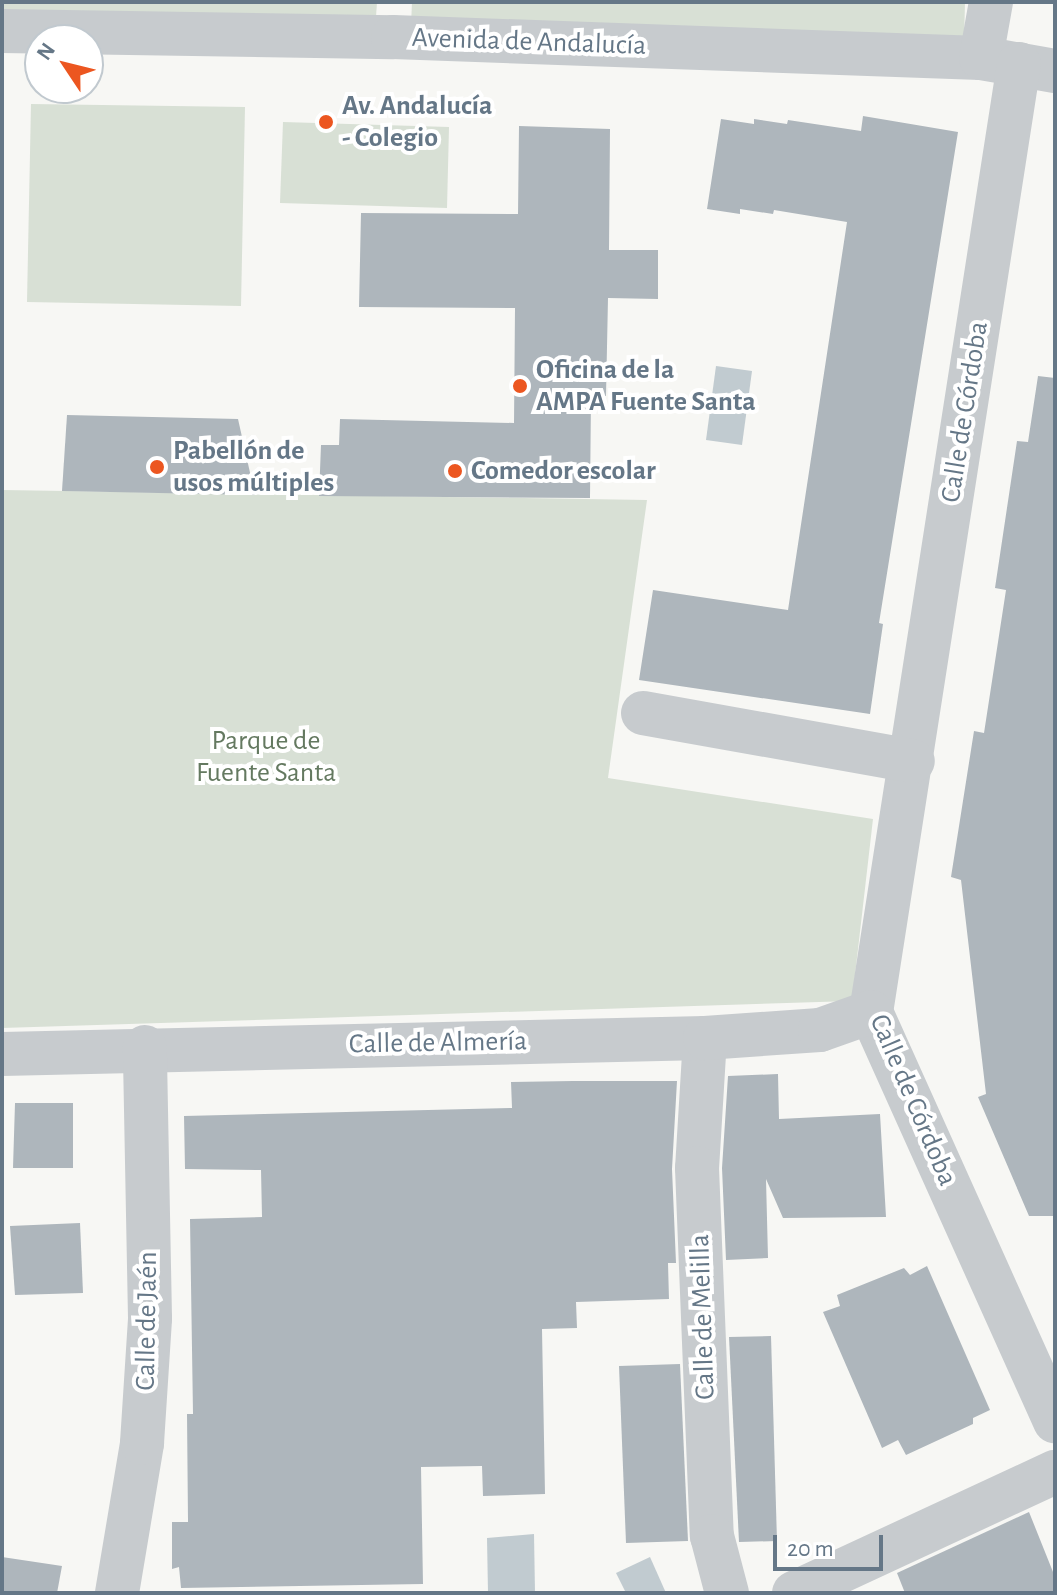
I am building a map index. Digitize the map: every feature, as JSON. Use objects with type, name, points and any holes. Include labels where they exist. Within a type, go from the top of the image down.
[{"type":"street","name":"Calle de Córdoba","points":[[991,2],[1019,64],[913,761],[871,1012],[1055,1422]]},
{"type":"street","name":"Avenida de Andalucía","points":[[2,31],[394,20],[1019,64]]},
{"type":"street","points":[[643,713],[913,761]]},
{"type":"street","name":"Calle de Almería","points":[[2,1054],[145,1047],[705,1038],[820,1030],[871,1012]]},
{"type":"street","name":"Calle de Melilla","points":[[705,1038],[697,1183],[712,1536],[727,1593]]},
{"type":"street","name":"Calle de Jaén","points":[[117,1593],[142,1443],[150,1318],[145,1047]]},
{"type":"street","points":[[794,1593],[1055,1472]]},
{"type":"green space","points":[[2,2],[377,2],[376,17],[2,10]]},
{"type":"green space","points":[[412,2],[965,2],[964,42],[411,26]]},
{"type":"green space","points":[[31,104],[245,107],[241,306],[27,302]]},
{"type":"green space","points":[[283,122],[449,127],[447,208],[280,203]]},
{"type":"green space","name":"Parque de Fuente Santa","points":[[2,490],[647,500],[608,778],[873,819],[852,1001],[2,1028]]},
{"type":"shaded area","points":[[716,366],[752,371],[742,445],[706,440]]},
{"type":"shaded area","points":[[534,1534],[535,1593],[488,1593],[487,1538]]},
{"type":"shaded area","points":[[650,1557],[666,1593],[626,1593],[616,1573]]},
{"type":"building","points":[[863,116],[958,132],[879,623],[883,624],[870,714],[639,680],[653,590],[788,610],[847,222],[774,210],[773,214],[740,209],[740,214],[707,209],[721,119],[754,124],[754,119],[787,124],[788,120],[861,131]]},
{"type":"building","points":[[519,126],[610,129],[609,250],[658,250],[658,299],[608,298],[606,396],[591,396],[590,498],[319,496],[321,445],[339,445],[340,419],[514,423],[515,308],[359,307],[361,213],[518,214]]},
{"type":"building","points":[[1038,376],[1055,378],[1055,1216],[1029,1216],[978,1097],[986,1094],[961,880],[951,877],[974,731],[984,733],[1006,590],[995,588],[1017,441],[1028,442]]},
{"type":"building","name":"Pabellón de usos múltiples","points":[[67,415],[238,419],[255,495],[62,491]]},
{"type":"building","points":[[778,1074],[779,1119],[880,1114],[886,1217],[783,1218],[766,1179],[768,1258],[726,1260],[722,1168],[728,1076]]},
{"type":"building","points":[[677,1081],[672,1169],[676,1263],[668,1263],[669,1299],[576,1302],[577,1328],[542,1329],[545,1494],[483,1496],[482,1466],[421,1467],[423,1584],[181,1588],[179,1567],[172,1569],[172,1522],[188,1522],[187,1414],[193,1414],[190,1219],[262,1217],[261,1170],[185,1169],[184,1116],[512,1108],[511,1082]]},
{"type":"building","points":[[15,1103],[73,1103],[73,1168],[13,1168]]},
{"type":"building","points":[[80,1223],[83,1293],[15,1295],[10,1226]]},
{"type":"building","points":[[927,1266],[990,1410],[973,1418],[973,1424],[906,1455],[898,1440],[882,1448],[823,1312],[840,1306],[837,1295],[904,1268],[910,1275]]},
{"type":"building","points":[[771,1336],[777,1541],[739,1542],[729,1337]]},
{"type":"building","points":[[680,1364],[688,1541],[626,1543],[619,1366]]},
{"type":"building","points":[[1029,1512],[1055,1577],[1055,1593],[905,1593],[897,1573]]},
{"type":"building","points":[[2,1557],[62,1566],[57,1593],[2,1593]]},
{"type":"place","name":"Av. Andalucía - Colegio","points":[[326,122]]},
{"type":"place","name":"Oficina de la AMPA Fuente Santa","points":[[520,386]]},
{"type":"place","name":"Pabellón de usos múltiples","points":[[157,467]]},
{"type":"place","name":"Comedor escolar","points":[[455,471]]}]
